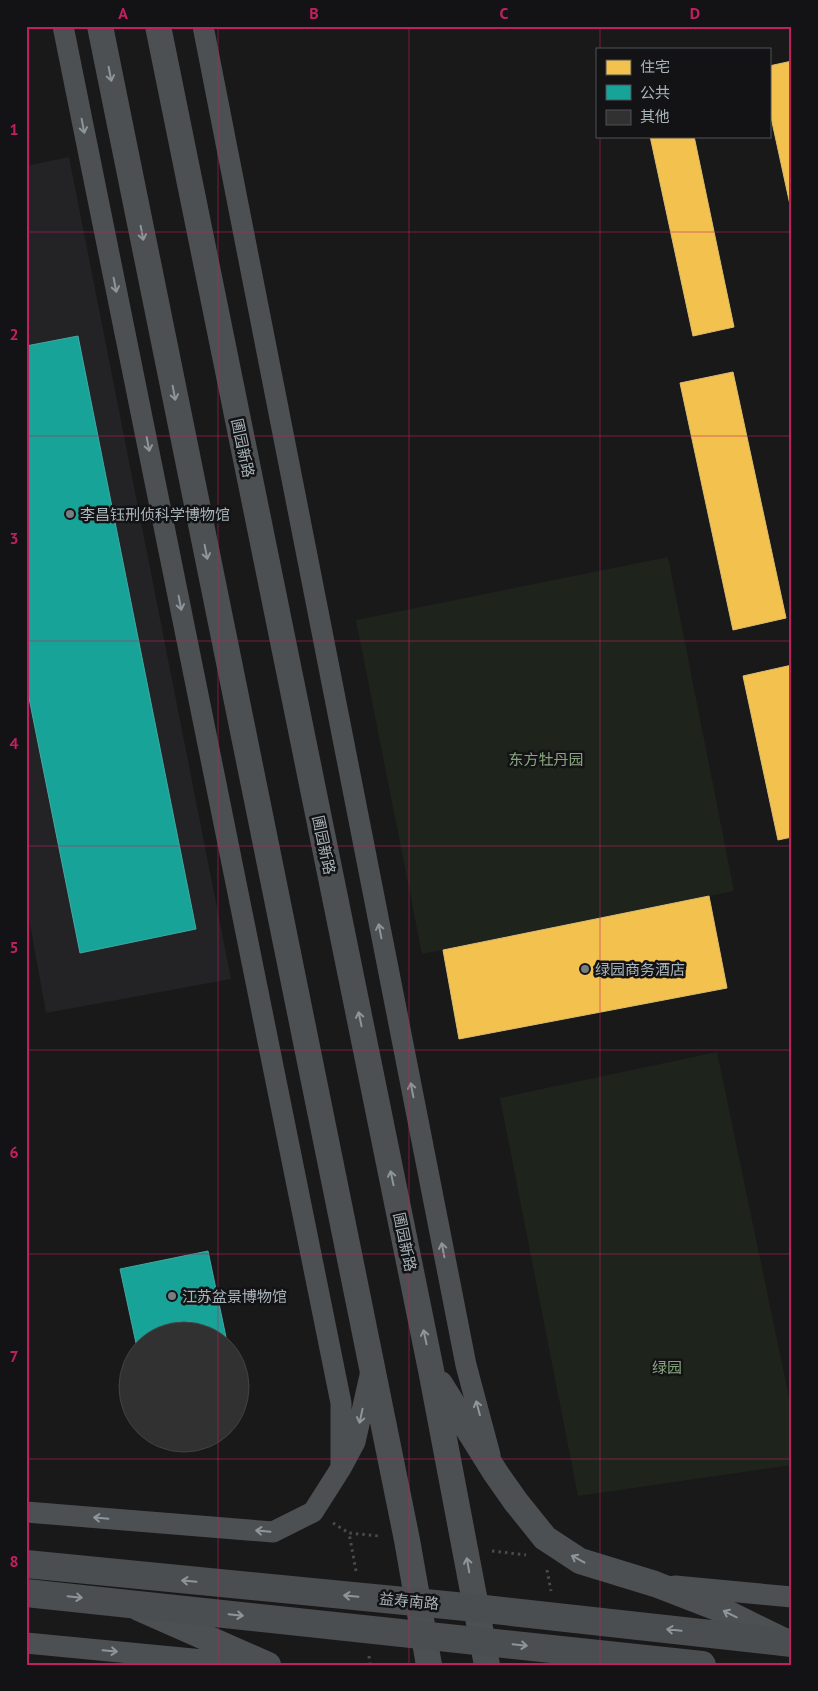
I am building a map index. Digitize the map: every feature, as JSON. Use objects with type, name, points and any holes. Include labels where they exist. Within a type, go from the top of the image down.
[{"type":"main road","name":"益寿南路","points":[[26,1564],[476,1608],[791,1643]]},
{"type":"main road","points":[[26,1592],[423,1636],[485,1653],[702,1665]]},
{"type":"street","points":[[63,26],[341,1403],[341,1468]]},
{"type":"street","points":[[100,26],[407,1540],[428,1665]]},
{"type":"street","name":"圃园新路","points":[[158,26],[431,1370],[485,1653]]},
{"type":"street","points":[[203,26],[466,1365],[495,1472]]},
{"type":"street","points":[[26,1512],[273,1532],[313,1512],[341,1468],[355,1442],[372,1369]]},
{"type":"street","points":[[431,1370],[495,1472],[545,1538],[580,1561],[655,1584],[717,1608],[791,1643]]},
{"type":"street","points":[[655,1584],[792,1596]]},
{"type":"street","points":[[127,1603],[268,1665]]},
{"type":"street","points":[[26,1643],[256,1665]]},
{"type":"shaded area","points":[[69,157],[231,979],[46,1013],[26,902],[26,166]]},
{"type":"green space","name":"东方牡丹园","points":[[668,557],[734,891],[422,954],[356,620]]},
{"type":"green space","name":"绿园","points":[[717,1052],[792,1412],[792,1465],[578,1496],[500,1098]]},
{"type":"building: 住宅","points":[[792,61],[792,214],[770,113],[770,66]]},
{"type":"building: 住宅","points":[[650,138],[694,138],[734,327],[693,336]]},
{"type":"building: 住宅","points":[[733,372],[786,618],[733,630],[680,383]]},
{"type":"building: 住宅","points":[[792,665],[792,837],[778,840],[743,676]]},
{"type":"building: 住宅","name":"绿园商务酒店","points":[[709,896],[727,988],[459,1039],[443,950]]},
{"type":"building: 公共","name":"李昌钰刑侦科学博物馆","points":[[78,336],[196,929],[80,953],[26,683],[26,346]]},
{"type":"building: 公共","name":"江苏盆景博物馆","points":[[208,1251],[226,1337],[209,1327],[190,1322],[170,1324],[152,1331],[136,1343],[120,1269]]},
{"type":"building: 其他","points":[[184,1322],[209,1327],[230,1341],[244,1362],[249,1387],[244,1412],[230,1433],[209,1447],[184,1452],[159,1447],[138,1433],[124,1412],[119,1387],[124,1362],[138,1341],[159,1327]]},
{"type":"place","name":"李昌钰刑侦科学博物馆","points":[[70,514]]},
{"type":"place","name":"绿园商务酒店","points":[[585,969]]},
{"type":"place","name":"江苏盆景博物馆","points":[[172,1296]]}]
